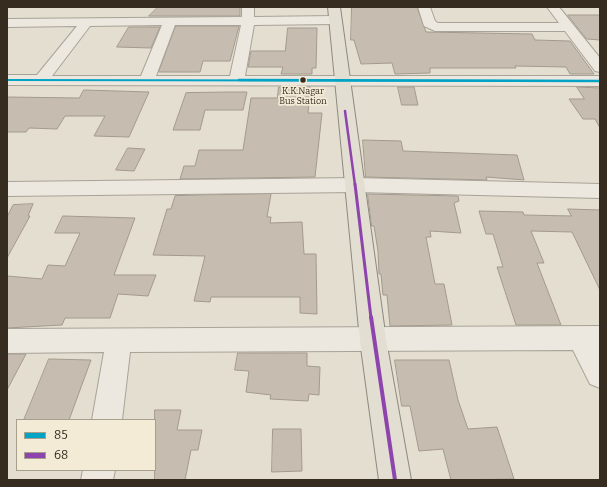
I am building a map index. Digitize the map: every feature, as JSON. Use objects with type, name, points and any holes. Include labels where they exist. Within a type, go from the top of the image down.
[{"type":"main road","points":[[334,13],[341,81],[356,185],[373,340],[395,480]]},
{"type":"street","points":[[424,7],[429,23],[435,26],[568,27]]},
{"type":"street","points":[[553,7],[600,68]]},
{"type":"street","points":[[7,23],[170,22],[248,14],[334,13]]},
{"type":"street","points":[[237,81],[248,14]]},
{"type":"street","points":[[41,80],[87,22]]},
{"type":"street","points":[[146,81],[170,22]]},
{"type":"street","points":[[7,80],[600,81]]},
{"type":"street","points":[[7,189],[356,185],[600,191]]},
{"type":"street","points":[[7,341],[119,339],[373,340],[590,338],[600,375]]},
{"type":"street","points":[[106,419],[119,339]]},
{"type":"building","points":[[158,7],[240,7],[240,16],[149,16]]},
{"type":"building","points":[[352,7],[417,7],[426,32],[532,34],[535,40],[570,41],[594,74],[570,74],[566,67],[515,66],[516,68],[430,68],[430,73],[395,74],[392,63],[361,64],[354,40],[351,40]]},
{"type":"building","points":[[568,15],[600,15],[600,40],[587,39]]},
{"type":"building","points":[[176,26],[239,26],[230,61],[203,61],[200,72],[159,72]]},
{"type":"building","points":[[129,27],[160,27],[151,48],[117,47]]},
{"type":"building","points":[[288,28],[317,28],[316,68],[312,68],[312,74],[281,74],[283,67],[248,67],[251,51],[285,51]]},
{"type":"building","points":[[279,87],[310,87],[308,113],[322,113],[315,177],[180,179],[184,166],[195,166],[199,150],[243,150],[251,98],[277,98]]},
{"type":"building","points":[[398,87],[414,87],[418,105],[402,105]]},
{"type":"building","points":[[577,87],[600,88],[600,128],[595,119],[583,119],[569,99],[584,99]]},
{"type":"building","points":[[84,90],[149,92],[129,137],[94,136],[105,116],[65,116],[57,129],[29,128],[26,132],[7,132],[7,97],[79,98]]},
{"type":"building","points":[[247,92],[243,110],[205,110],[200,130],[173,130],[186,93]]},
{"type":"building","points":[[363,140],[401,141],[403,151],[517,155],[524,180],[486,177],[487,180],[366,177]]},
{"type":"building","points":[[128,148],[145,149],[134,171],[116,170]]},
{"type":"building","points":[[271,194],[267,217],[271,217],[270,223],[302,222],[304,254],[316,254],[317,314],[300,313],[300,297],[211,297],[210,302],[194,301],[205,256],[153,255],[167,209],[171,209],[175,196]]},
{"type":"building","points":[[368,194],[458,196],[459,201],[454,203],[461,233],[430,231],[431,237],[426,237],[435,284],[444,284],[452,325],[390,326],[387,295],[383,295],[381,274],[379,274],[378,251],[374,226],[372,226]]},
{"type":"building","points":[[33,204],[28,216],[30,216],[7,258],[7,217],[13,205]]},
{"type":"building","points":[[568,209],[600,210],[600,290],[572,232],[531,231],[544,263],[537,263],[561,325],[516,325],[497,267],[503,267],[493,234],[486,234],[479,211],[523,212],[524,215],[571,216]]},
{"type":"building","points":[[63,216],[135,218],[114,275],[156,275],[148,296],[118,294],[110,318],[65,318],[62,325],[7,328],[7,276],[42,279],[48,265],[65,266],[80,233],[55,233]]},
{"type":"building","points":[[238,353],[307,353],[307,366],[320,367],[319,395],[309,394],[308,401],[270,399],[271,395],[246,392],[249,371],[235,370]]},
{"type":"building","points":[[7,354],[26,354],[7,390]]},
{"type":"building","points":[[49,359],[91,360],[69,419],[24,419]]},
{"type":"building","points":[[395,360],[449,360],[458,400],[468,429],[497,427],[514,479],[451,480],[443,449],[419,451],[410,406],[402,406]]},
{"type":"building","points":[[155,410],[181,410],[177,430],[202,430],[198,450],[191,450],[185,480],[155,480]]},
{"type":"building","points":[[273,429],[301,429],[302,471],[272,472]]},
{"type":"transit line","name":"85","points":[[7,80],[600,81]]},
{"type":"transit line","name":"68","points":[[345,111],[380,388],[395,480]]},
{"type":"place","name":"K.K.Nagar Bus Station","points":[[303,80]]}]
